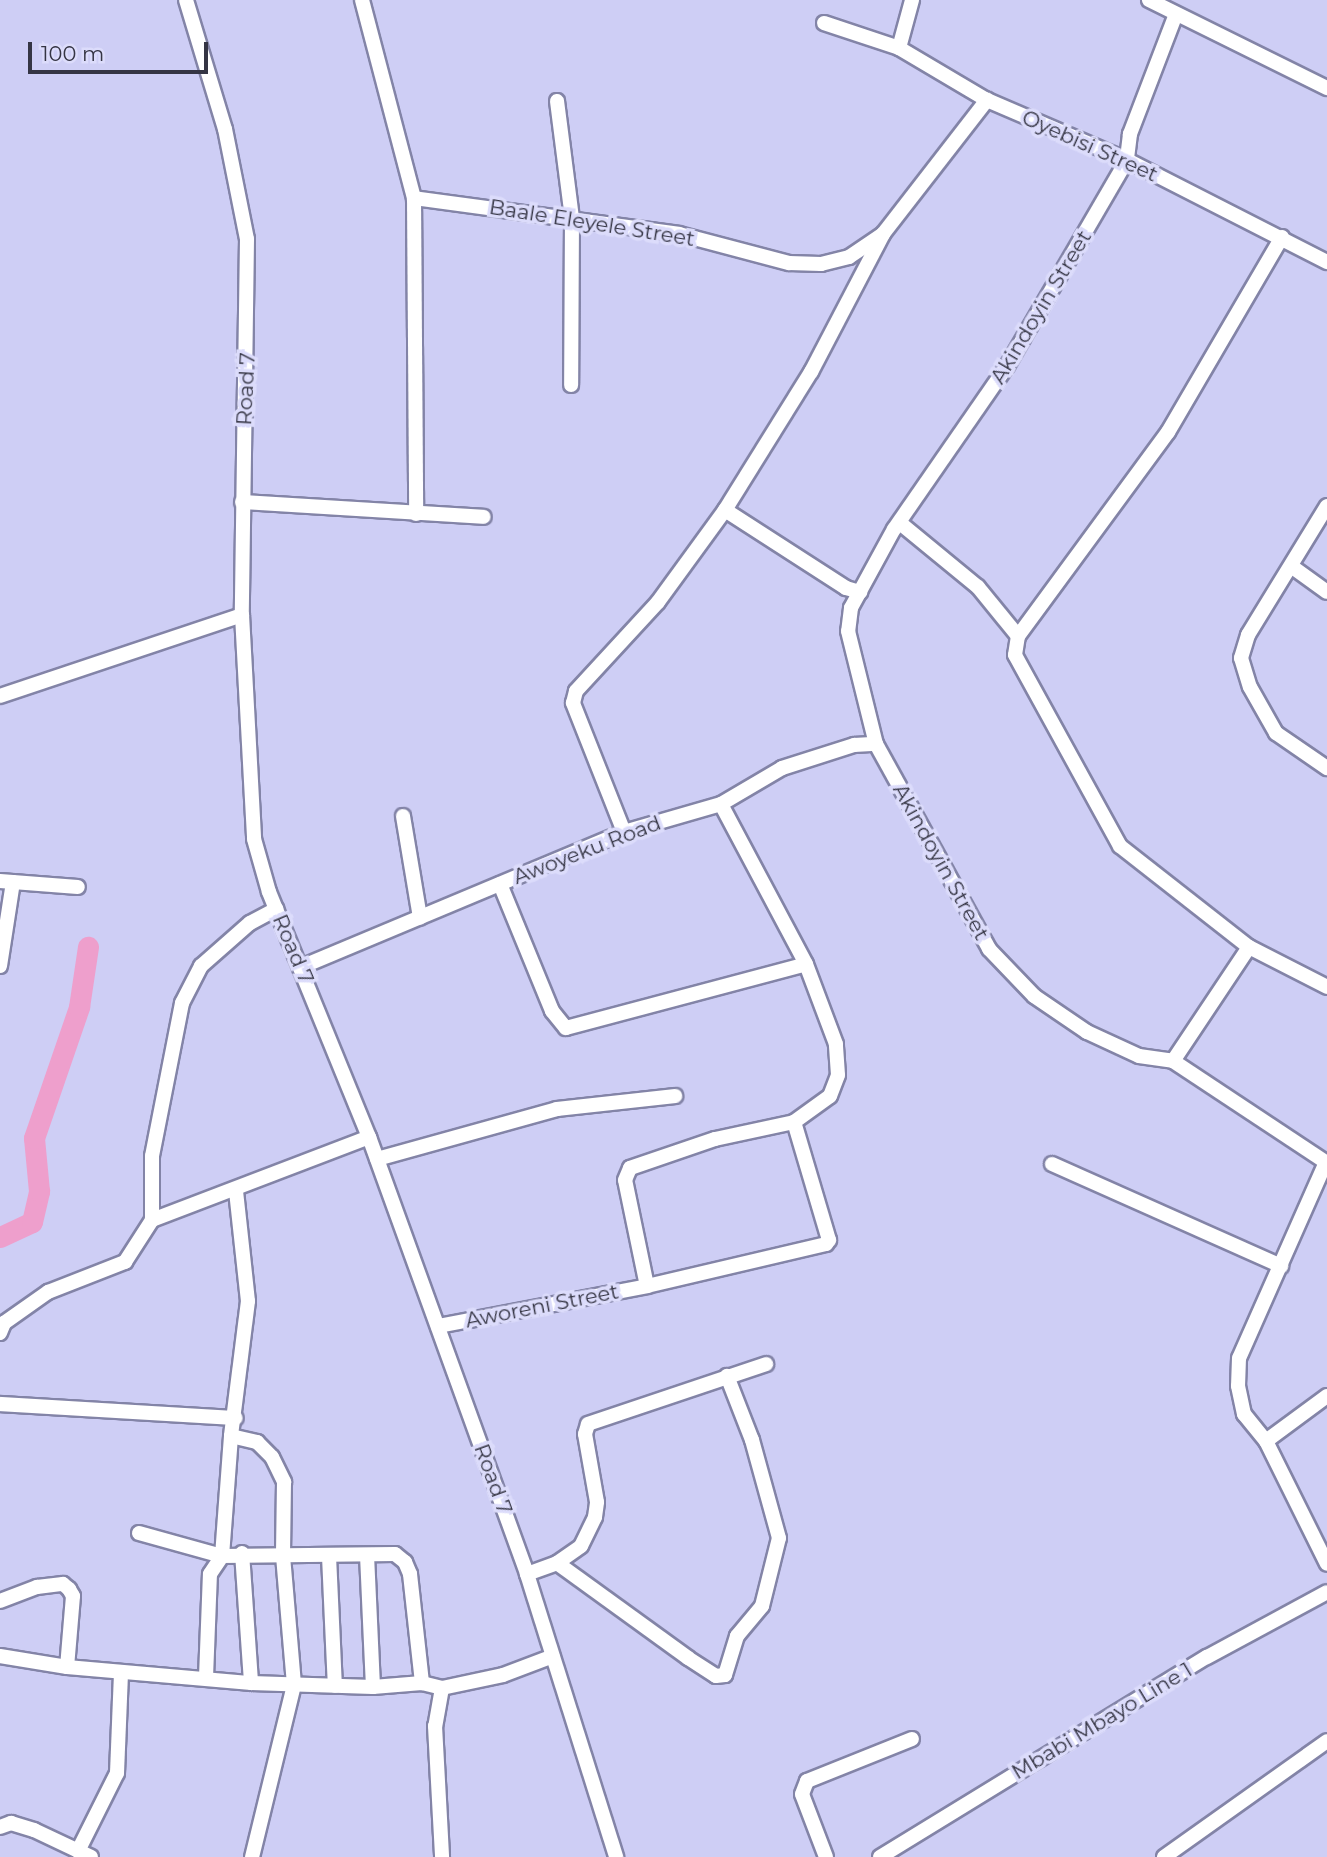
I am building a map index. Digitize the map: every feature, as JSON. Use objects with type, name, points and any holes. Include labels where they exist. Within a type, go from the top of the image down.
[{"type":"street","name":"Road 7","points":[[186,0],[225,129],[247,239],[248,370],[242,502],[242,615],[254,839],[276,909],[369,1137],[527,1574],[616,1857]]},
{"type":"street","points":[[362,0],[414,198],[416,514]]},
{"type":"street","points":[[899,48],[912,0]]},
{"type":"street","points":[[1149,0],[1327,88]]},
{"type":"street","name":"Akindoyin Street","points":[[1176,14],[1130,134],[1127,160],[1014,355],[900,523],[851,608],[848,631],[876,744],[989,949],[1034,996],[1087,1032],[1139,1056],[1173,1061],[1326,1162],[1238,1357],[1238,1386],[1244,1414],[1266,1441],[1327,1564]]},
{"type":"street","name":"Oyebisi Street","points":[[824,23],[899,48],[987,100],[1127,160],[1327,262]]},
{"type":"street","name":"Baale Eleyele Street","points":[[414,198],[679,234],[789,263],[821,264],[849,257],[883,234],[987,100]]},
{"type":"street","points":[[557,101],[572,218],[571,385]]},
{"type":"street","points":[[624,832],[573,703],[576,691],[658,603],[725,510],[811,372],[883,234]]},
{"type":"street","points":[[1282,237],[1168,432],[1018,636],[1015,655],[1119,846],[1249,947],[1327,987]]},
{"type":"street","points":[[242,502],[484,517]]},
{"type":"street","points":[[1327,506],[1248,635],[1241,658],[1250,687],[1276,733],[1327,768]]},
{"type":"street","points":[[725,510],[846,588],[860,592]]},
{"type":"street","points":[[900,523],[978,587],[1018,636]]},
{"type":"street","points":[[1291,566],[1327,592]]},
{"type":"street","points":[[0,696],[242,615]]},
{"type":"street","name":"Awoyeku Road","points":[[301,968],[624,832],[720,804],[782,768],[854,745],[876,744]]},
{"type":"street","points":[[647,1286],[625,1180],[630,1168],[715,1139],[794,1122],[830,1096],[838,1075],[836,1044],[806,964],[720,804]]},
{"type":"street","points":[[403,817],[420,918]]},
{"type":"street","points":[[0,966],[7,881],[78,887]]},
{"type":"street","points":[[500,884],[552,1011],[566,1028],[806,964]]},
{"type":"street","points":[[0,1333],[4,1323],[48,1292],[125,1262],[152,1220],[152,1156],[182,1003],[201,966],[250,923],[276,909]]},
{"type":"street","points":[[1173,1061],[1249,947]]},
{"type":"street","points":[[377,1159],[557,1109],[675,1096]]},
{"type":"street","name":"Aworeni Street","points":[[438,1326],[647,1286],[821,1247],[829,1240],[794,1122]]},
{"type":"street","points":[[152,1220],[236,1191],[369,1137]]},
{"type":"street","points":[[1052,1164],[1281,1266]]},
{"type":"street","points":[[206,1677],[210,1574],[222,1556],[231,1436],[236,1418],[248,1301],[236,1191]]},
{"type":"street","points":[[527,1574],[557,1563],[581,1546],[595,1517],[597,1502],[585,1434],[589,1424],[766,1364]]},
{"type":"street","points":[[557,1563],[688,1658],[716,1676],[725,1675],[737,1636],[762,1606],[779,1538],[752,1440],[727,1376]]},
{"type":"street","points":[[1266,1441],[1327,1396]]},
{"type":"street","points":[[0,1404],[236,1418]]},
{"type":"street","points":[[231,1436],[257,1442],[272,1457],[284,1482],[283,1556],[294,1685],[252,1857]]},
{"type":"street","points":[[139,1533],[222,1556],[242,1553],[283,1556],[395,1554],[405,1562],[422,1683]]},
{"type":"street","points":[[242,1553],[251,1683]]},
{"type":"street","points":[[367,1555],[373,1687]]},
{"type":"street","points":[[329,1556],[335,1686]]},
{"type":"street","points":[[0,1601],[37,1587],[63,1584],[69,1589],[73,1596],[67,1667]]},
{"type":"street","name":"Mbabi Mbayo Line 1","points":[[880,1857],[1207,1657],[1327,1592]]},
{"type":"street","points":[[0,1656],[67,1667],[251,1683],[373,1687],[422,1683],[442,1688],[503,1675],[553,1656]]},
{"type":"street","points":[[0,1827],[11,1823],[34,1830],[85,1854],[117,1773],[121,1672]]},
{"type":"street","points":[[442,1688],[435,1727],[442,1857]]},
{"type":"street","points":[[826,1857],[802,1794],[807,1781],[912,1739]]},
{"type":"street","points":[[1164,1857],[1327,1741]]},
{"type":"waterway","points":[[0,1237],[32,1222],[39,1191],[34,1138],[79,1007],[88,947]]}]
